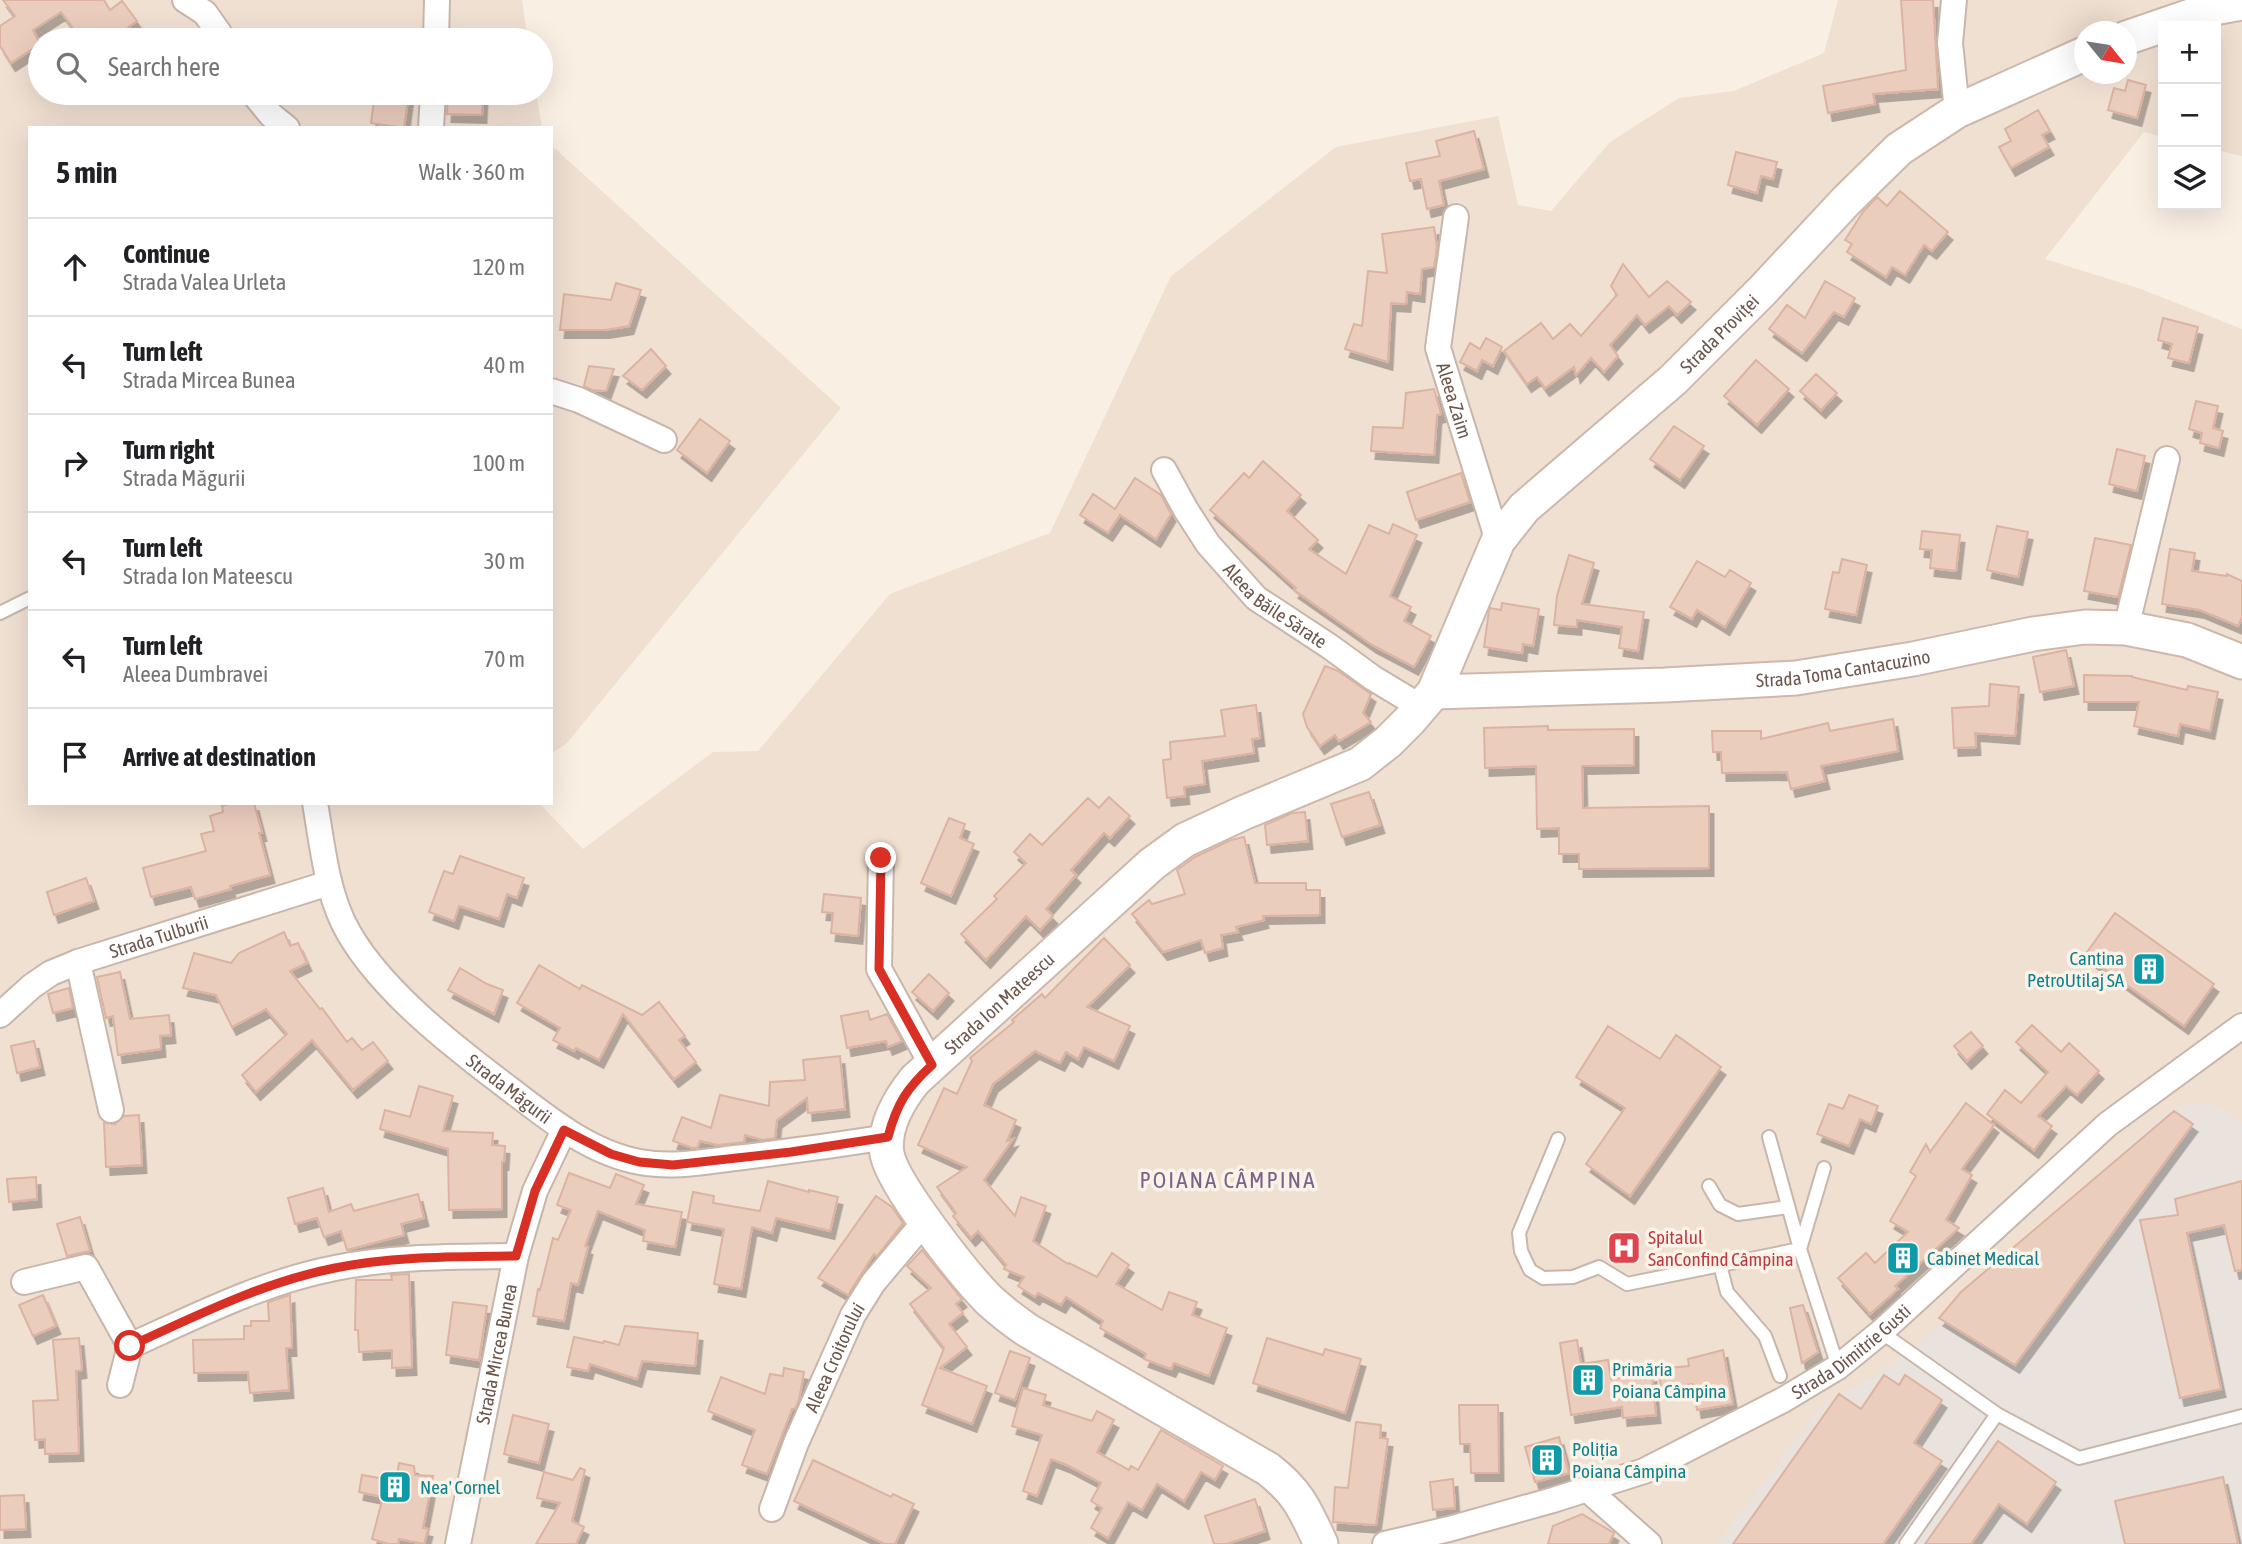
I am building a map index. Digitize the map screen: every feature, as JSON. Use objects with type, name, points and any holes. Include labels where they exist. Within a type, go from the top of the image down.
[{"type":"main road","points":[[2137,34],[2214,8],[2242,4]]},
{"type":"main road","name":"Strada Proviței","points":[[1428,699],[1498,541],[1524,508],[1673,380],[1899,149],[1957,111],[2074,58]]},
{"type":"main road","name":"Strada Toma Cantacuzino","points":[[1428,699],[1796,678],[1913,659],[2033,634],[2085,627],[2126,628],[2187,640],[2242,662]]},
{"type":"main road","name":"Strada Ion Mateescu","points":[[1321,1544],[1304,1507],[1288,1484],[1268,1469],[1060,1350],[1006,1316],[971,1279],[893,1171],[887,1153],[888,1137],[894,1111],[915,1080],[1152,864],[1185,840],[1360,764],[1388,742],[1428,699]]},
{"type":"street","points":[[185,0],[205,13],[216,28]]},
{"type":"street","points":[[436,28],[437,0]]},
{"type":"street","points":[[1954,0],[1950,43],[1957,111]]},
{"type":"street","points":[[263,105],[285,126]]},
{"type":"street","points":[[431,126],[432,105]]},
{"type":"street","name":"Aleea Zaim","points":[[1457,217],[1438,348],[1498,541]]},
{"type":"street","points":[[553,392],[579,400],[664,440]]},
{"type":"street","points":[[2126,628],[2167,460]]},
{"type":"street","name":"Aleea Băile Sărate","points":[[1164,470],[1208,544],[1256,598],[1373,678],[1428,699]]},
{"type":"street","name":"Strada Măgurii","points":[[315,805],[329,883],[343,922],[360,949],[388,983],[431,1027],[564,1130],[611,1154],[639,1162],[673,1165],[791,1152],[888,1137]]},
{"type":"street","points":[[881,858],[879,969],[932,1065]]},
{"type":"street","name":"Strada Tulburii","points":[[0,1015],[51,973],[78,962],[329,883]]},
{"type":"street","points":[[78,962],[111,1110]]},
{"type":"street","name":"Strada Dimitrie Gusti","points":[[1385,1544],[1449,1529],[1644,1471],[1783,1401],[1838,1367],[1881,1332],[2108,1124],[2242,1026]]},
{"type":"street","name":"Strada Mircea Bunea","points":[[458,1544],[516,1256],[535,1191],[564,1130]]},
{"type":"street","name":"Aleea Croitorului","points":[[772,1509],[796,1443],[853,1315],[873,1283],[926,1220]]},
{"type":"street","points":[[130,1346],[248,1293],[335,1268],[406,1259],[516,1256]]},
{"type":"street","points":[[24,1282],[86,1267],[130,1346],[120,1385]]},
{"type":"street","points":[[1587,1489],[1649,1544]]},
{"type":"lane","points":[[0,613],[28,599]]},
{"type":"lane","points":[[1769,1137],[1800,1249],[1838,1367]]},
{"type":"lane","points":[[1558,1139],[1519,1233],[1521,1251],[1530,1270],[1544,1278],[1573,1277],[1600,1267],[1627,1284],[1800,1249]]},
{"type":"lane","points":[[1800,1249],[1824,1168]]},
{"type":"lane","points":[[1709,1186],[1720,1205],[1738,1214],[1788,1207]]},
{"type":"lane","points":[[1720,1265],[1727,1292],[1765,1336],[1780,1376]]},
{"type":"lane","points":[[1881,1332],[1997,1414],[2079,1458],[2242,1416]]},
{"type":"lane","points":[[1906,1544],[1997,1414]]},
{"type":"shaded area","points":[[0,0],[522,0],[526,28],[28,28],[28,105],[538,105],[542,126],[28,126],[28,805],[541,805],[583,849],[713,752],[758,751],[890,594],[1050,533],[1171,276],[1336,147],[1498,116],[1518,205],[1551,211],[1610,142],[1679,98],[1734,91],[1824,53],[1838,0],[2242,0],[2242,156],[2221,151],[2221,21],[2158,21],[2158,136],[2144,132],[2045,259],[2141,289],[2242,329],[2242,1544],[0,1544]]},
{"type":"shaded area","points":[[553,147],[841,408],[567,743],[553,753]]},
{"type":"shaded area","points":[[2212,1102],[2242,1122],[2242,1544],[1716,1544],[1824,1403],[1873,1377],[1924,1340],[2170,1108]]},
{"type":"building","points":[[3,0],[104,0],[110,10],[122,1],[137,21],[127,28],[73,28],[61,12],[36,28],[28,28],[28,52],[11,63],[0,46],[0,26],[15,16]]},
{"type":"building","points":[[1901,0],[1933,0],[1938,89],[1873,94],[1875,104],[1828,113],[1823,86],[1906,70]]},
{"type":"building","points":[[2127,84],[2146,85],[2137,118],[2108,110],[2114,88],[2125,91]]},
{"type":"building","points":[[373,105],[407,105],[404,126],[371,123]]},
{"type":"building","points":[[447,105],[482,105],[482,115],[447,114]]},
{"type":"building","points":[[2038,110],[2050,131],[2042,135],[2049,147],[2011,168],[1999,147],[2011,141],[2005,129]]},
{"type":"building","points":[[1474,131],[1484,169],[1439,181],[1444,205],[1427,209],[1421,179],[1410,181],[1406,163],[1440,156],[1436,141]]},
{"type":"building","points":[[1736,152],[1777,162],[1773,179],[1761,176],[1757,193],[1728,185]]},
{"type":"building","points":[[1900,191],[1948,232],[1932,251],[1924,245],[1905,275],[1892,267],[1886,277],[1847,252],[1852,244],[1845,240],[1863,212],[1877,197],[1887,206]]},
{"type":"building","points":[[1434,227],[1437,247],[1434,267],[1422,269],[1420,294],[1407,292],[1406,304],[1391,303],[1388,362],[1345,349],[1354,324],[1362,326],[1368,271],[1387,273],[1382,234]]},
{"type":"building","points":[[1623,264],[1649,297],[1667,281],[1691,302],[1677,315],[1669,306],[1645,325],[1637,315],[1610,345],[1618,356],[1604,372],[1591,358],[1576,375],[1574,367],[1545,388],[1537,377],[1527,384],[1504,351],[1541,323],[1553,339],[1570,324],[1581,336],[1617,295],[1611,286]]},
{"type":"building","points":[[1825,281],[1855,298],[1844,317],[1834,312],[1802,353],[1769,329],[1787,305],[1805,318]]},
{"type":"building","points":[[616,283],[641,290],[629,326],[605,330],[560,330],[564,294],[611,300]]},
{"type":"building","points":[[2163,318],[2198,327],[2189,363],[2168,358],[2172,344],[2158,340]]},
{"type":"building","points":[[1486,338],[1502,347],[1493,366],[1482,360],[1477,371],[1460,362],[1470,343],[1480,349]]},
{"type":"building","points":[[651,349],[666,366],[642,390],[623,376]]},
{"type":"building","points":[[1756,360],[1789,389],[1757,425],[1724,396]]},
{"type":"building","points":[[589,366],[614,369],[606,391],[592,390],[584,386]]},
{"type":"building","points":[[1816,374],[1837,393],[1821,410],[1800,391]]},
{"type":"building","points":[[1434,389],[1441,414],[1437,415],[1434,455],[1371,451],[1373,427],[1403,428],[1406,393]]},
{"type":"building","points":[[2196,401],[2218,406],[2213,428],[2223,431],[2219,448],[2200,443],[2202,433],[2189,429]]},
{"type":"building","points":[[700,419],[730,441],[707,473],[677,450]]},
{"type":"building","points":[[1674,426],[1704,446],[1680,480],[1650,459]]},
{"type":"building","points":[[2117,449],[2145,456],[2137,491],[2109,484]]},
{"type":"building","points":[[1263,461],[1301,495],[1287,511],[1318,540],[1309,549],[1346,574],[1369,525],[1389,534],[1393,524],[1417,535],[1390,596],[1411,607],[1404,621],[1431,636],[1414,667],[1372,645],[1294,590],[1296,588],[1210,510],[1244,473],[1249,478]]},
{"type":"building","points":[[1461,473],[1470,502],[1416,520],[1407,492]]},
{"type":"building","points":[[1135,478],[1161,495],[1171,514],[1156,539],[1120,515],[1108,533],[1080,515],[1093,494],[1115,509]]},
{"type":"building","points":[[1997,526],[2028,532],[2018,577],[1987,570]]},
{"type":"building","points":[[1922,531],[1960,535],[1956,571],[1930,568],[1932,550],[1920,549]]},
{"type":"building","points":[[2095,538],[2131,545],[2118,597],[2084,591]]},
{"type":"building","points":[[2170,549],[2195,553],[2192,571],[2227,574],[2242,581],[2242,617],[2238,626],[2200,610],[2162,604]]},
{"type":"building","points":[[1569,555],[1594,563],[1582,604],[1644,612],[1638,651],[1619,648],[1622,627],[1577,620],[1577,627],[1554,625],[1557,596]]},
{"type":"building","points":[[1842,559],[1867,565],[1856,615],[1825,609],[1833,572],[1839,573]]},
{"type":"building","points":[[1697,561],[1725,577],[1730,570],[1751,583],[1725,627],[1697,610],[1692,619],[1670,607]]},
{"type":"building","points":[[1502,603],[1539,609],[1533,646],[1523,644],[1522,653],[1484,647],[1489,610],[1501,610]]},
{"type":"building","points":[[2066,650],[2074,686],[2040,692],[2033,657]]},
{"type":"building","points":[[1325,666],[1338,671],[1371,694],[1363,713],[1371,722],[1339,741],[1335,735],[1320,746],[1307,727],[1303,714]]},
{"type":"building","points":[[2084,675],[2132,676],[2187,690],[2188,686],[2218,692],[2210,731],[2180,724],[2178,736],[2134,726],[2139,702],[2084,702]]},
{"type":"building","points":[[1990,684],[2019,687],[2015,736],[1975,733],[1976,747],[1954,748],[1952,708],[1989,706]]},
{"type":"building","points":[[1256,705],[1260,738],[1252,739],[1254,753],[1202,761],[1205,784],[1184,787],[1185,796],[1167,798],[1163,760],[1171,759],[1170,742],[1225,736],[1221,710]]},
{"type":"building","points":[[1893,719],[1898,751],[1821,766],[1825,781],[1791,789],[1787,772],[1722,773],[1721,752],[1713,752],[1712,731],[1761,731],[1761,739],[1828,723],[1830,731]]},
{"type":"building","points":[[1548,726],[1548,730],[1634,729],[1634,765],[1582,766],[1583,808],[1709,806],[1709,868],[1579,869],[1579,854],[1559,854],[1559,828],[1537,829],[1536,766],[1485,768],[1484,728]]},
{"type":"building","points":[[1369,792],[1380,825],[1342,837],[1331,804]]},
{"type":"building","points":[[1109,797],[1130,816],[1110,838],[1104,833],[1071,870],[1076,875],[1046,909],[1053,916],[1040,930],[1026,916],[986,960],[961,934],[997,899],[994,896],[1026,863],[1014,852],[1030,834],[1042,845],[1088,798],[1099,808]]},
{"type":"building","points":[[255,805],[270,875],[195,899],[191,887],[151,897],[143,868],[206,851],[201,834],[214,831],[210,816],[223,812],[222,806]]},
{"type":"building","points":[[1305,812],[1308,841],[1267,845],[1265,825],[1292,813]]},
{"type":"building","points":[[949,818],[965,824],[960,838],[974,844],[951,896],[921,883]]},
{"type":"building","points":[[1244,837],[1255,883],[1306,883],[1306,890],[1320,890],[1320,915],[1263,916],[1264,920],[1236,927],[1238,932],[1221,935],[1223,948],[1205,953],[1201,940],[1163,952],[1132,914],[1149,900],[1152,904],[1185,894],[1177,870],[1195,857],[1231,840]]},
{"type":"building","points":[[460,856],[524,878],[517,898],[507,894],[499,919],[459,906],[454,921],[429,912],[444,871],[453,874]]},
{"type":"building","points":[[86,878],[94,901],[54,915],[47,892]]},
{"type":"building","points":[[824,894],[861,898],[858,936],[831,933],[833,913],[822,912]]},
{"type":"building","name":"Cantina PetroUtilaj SA","points":[[2115,913],[2214,984],[2184,1026],[2085,955]]},
{"type":"building","points":[[284,932],[290,946],[298,943],[307,963],[290,971],[320,1009],[322,1008],[347,1042],[352,1038],[362,1050],[373,1042],[388,1061],[353,1090],[312,1040],[256,1092],[242,1075],[287,1034],[266,1009],[232,1027],[216,995],[183,988],[194,953],[231,963],[239,953]]},
{"type":"building","points":[[1104,938],[1130,965],[1087,1007],[1130,1026],[1114,1061],[1084,1047],[1078,1059],[1066,1052],[1060,1063],[1035,1051],[993,1084],[984,1105],[1016,1120],[1007,1141],[1013,1139],[984,1180],[1015,1216],[1021,1197],[1046,1206],[1033,1241],[1068,1264],[1097,1277],[1112,1253],[1129,1265],[1116,1284],[1162,1310],[1169,1292],[1197,1302],[1192,1315],[1227,1328],[1209,1376],[1174,1363],[1171,1369],[1144,1359],[1146,1354],[1100,1328],[1103,1321],[1066,1297],[1061,1305],[1038,1293],[1035,1297],[1018,1286],[1024,1277],[1004,1269],[1006,1265],[978,1231],[971,1238],[953,1216],[956,1213],[937,1187],[967,1167],[918,1145],[944,1088],[957,1094],[972,1061],[970,1058],[1014,1022],[1012,1020],[1042,994],[1045,998]]},
{"type":"building","points":[[539,965],[580,989],[582,985],[642,1015],[659,1002],[685,1036],[679,1040],[696,1062],[674,1079],[623,1014],[599,1060],[553,1040],[560,1028],[517,1003]]},
{"type":"building","points":[[460,968],[503,990],[494,1014],[448,990]]},
{"type":"building","points":[[120,972],[130,1019],[169,1015],[171,1035],[160,1036],[161,1049],[118,1055],[113,1016],[106,1018],[97,977]]},
{"type":"building","points":[[929,974],[949,993],[933,1011],[912,992]]},
{"type":"building","points":[[69,988],[73,1008],[53,1013],[48,994]]},
{"type":"building","points":[[868,1011],[870,1020],[887,1014],[902,1041],[888,1047],[886,1041],[847,1048],[841,1016]]},
{"type":"building","points":[[2032,1025],[2061,1052],[2069,1043],[2099,1071],[2077,1095],[2066,1086],[2038,1116],[2052,1126],[2034,1150],[1987,1114],[2005,1090],[2021,1103],[2048,1072],[2016,1042]]},
{"type":"building","name":"Spitalul SanConfind Câmpina","points":[[1608,1026],[1660,1059],[1676,1035],[1721,1067],[1630,1196],[1586,1164],[1625,1108],[1576,1077]]},
{"type":"building","points":[[1971,1032],[1983,1046],[1967,1061],[1954,1046]]},
{"type":"building","points":[[34,1041],[40,1067],[17,1073],[11,1046]]},
{"type":"building","points":[[840,1056],[845,1109],[808,1113],[807,1098],[777,1120],[775,1138],[763,1140],[745,1135],[744,1142],[718,1145],[700,1141],[697,1148],[673,1141],[682,1117],[711,1128],[720,1095],[769,1106],[770,1082],[805,1080],[803,1060]]},
{"type":"building","points":[[419,1086],[453,1096],[443,1131],[493,1133],[492,1145],[505,1146],[502,1162],[502,1209],[449,1210],[448,1149],[380,1129],[385,1110],[410,1117]]},
{"type":"building","points":[[1849,1095],[1878,1106],[1871,1124],[1860,1119],[1849,1146],[1817,1134],[1829,1104],[1843,1109]]},
{"type":"building","points":[[1966,1103],[1994,1125],[1962,1169],[1972,1175],[1946,1220],[1959,1228],[1895,1286],[1898,1289],[1870,1314],[1838,1278],[1866,1253],[1875,1263],[1908,1232],[1890,1221],[1916,1176],[1910,1172],[1926,1144],[1930,1152]]},
{"type":"building","points":[[2174,1111],[2193,1124],[2015,1365],[1939,1318],[1961,1292]]},
{"type":"building","points":[[139,1115],[142,1165],[106,1167],[104,1123],[115,1124],[124,1116]]},
{"type":"building","points":[[569,1173],[610,1188],[616,1174],[644,1185],[636,1204],[682,1212],[675,1247],[643,1241],[645,1230],[598,1211],[585,1246],[588,1247],[578,1285],[571,1283],[564,1321],[533,1316],[553,1238],[558,1240],[571,1210],[557,1205]]},
{"type":"building","points":[[36,1177],[37,1199],[9,1202],[7,1179]]},
{"type":"building","points":[[768,1181],[838,1197],[830,1231],[776,1218],[772,1233],[752,1227],[741,1289],[714,1284],[724,1229],[687,1222],[693,1192],[714,1196],[713,1203],[760,1211]]},
{"type":"building","points":[[2242,1181],[2242,1270],[2235,1271],[2224,1225],[2187,1233],[2221,1389],[2180,1398],[2140,1220],[2178,1215],[2175,1199]]},
{"type":"building","points":[[323,1188],[329,1212],[351,1204],[354,1211],[418,1194],[424,1218],[401,1224],[404,1235],[347,1250],[341,1231],[324,1237],[317,1218],[295,1224],[288,1198]]},
{"type":"building","points":[[876,1196],[892,1207],[903,1223],[877,1256],[874,1254],[848,1295],[818,1278]]},
{"type":"building","points":[[80,1217],[90,1251],[67,1256],[57,1224]]},
{"type":"building","points":[[922,1250],[962,1299],[956,1304],[963,1313],[949,1324],[967,1347],[940,1368],[987,1386],[972,1424],[922,1405],[944,1348],[910,1304],[931,1288],[907,1266]]},
{"type":"building","points":[[409,1274],[412,1367],[392,1368],[392,1350],[359,1352],[358,1330],[355,1330],[356,1280],[392,1280],[391,1275]]},
{"type":"building","points":[[43,1295],[56,1326],[33,1336],[19,1305]]},
{"type":"building","points":[[290,1295],[292,1348],[286,1348],[289,1390],[250,1393],[248,1372],[194,1373],[193,1340],[244,1339],[244,1326],[251,1326],[251,1321],[269,1321],[268,1302]]},
{"type":"building","points":[[453,1302],[487,1306],[479,1360],[446,1355]]},
{"type":"building","points":[[1803,1305],[1818,1352],[1802,1363],[1790,1308]]},
{"type":"building","points":[[625,1326],[698,1333],[695,1366],[642,1361],[637,1379],[590,1364],[588,1371],[567,1367],[574,1337],[619,1345]]},
{"type":"building","points":[[79,1338],[82,1370],[76,1371],[79,1453],[45,1454],[45,1439],[35,1440],[33,1401],[58,1400],[53,1340]]},
{"type":"building","points":[[1267,1338],[1323,1355],[1325,1349],[1361,1359],[1345,1413],[1253,1383]]},
{"type":"building","points":[[1577,1340],[1581,1364],[1608,1360],[1611,1379],[1652,1374],[1656,1415],[1623,1418],[1622,1407],[1571,1415],[1560,1343]]},
{"type":"building","points":[[1723,1350],[1733,1404],[1697,1410],[1693,1384],[1661,1387],[1659,1369],[1689,1366],[1688,1359]]},
{"type":"building","points":[[1010,1351],[1030,1358],[1015,1400],[995,1393]]},
{"type":"building","points":[[784,1368],[804,1372],[799,1400],[795,1409],[792,1409],[767,1474],[742,1465],[755,1430],[708,1411],[721,1377],[765,1394],[770,1374],[783,1376]]},
{"type":"building","points":[[1884,1375],[1899,1385],[1905,1375],[1942,1400],[1914,1443],[1942,1461],[1883,1544],[1733,1544],[1839,1394],[1861,1409]]},
{"type":"building","points":[[1023,1388],[1046,1395],[1043,1405],[1092,1421],[1097,1411],[1114,1420],[1097,1452],[1129,1470],[1131,1466],[1138,1470],[1161,1430],[1223,1466],[1215,1480],[1201,1472],[1184,1501],[1157,1484],[1142,1510],[1128,1502],[1108,1538],[1091,1528],[1102,1508],[1091,1501],[1101,1483],[1051,1459],[1037,1496],[1023,1491],[1042,1435],[1012,1426]]},
{"type":"building","points":[[1459,1405],[1498,1405],[1499,1473],[1471,1473],[1470,1444],[1460,1444]]},
{"type":"building","points":[[513,1415],[549,1424],[539,1463],[504,1454]]},
{"type":"building","points":[[1356,1422],[1381,1425],[1380,1438],[1388,1439],[1376,1525],[1333,1522],[1335,1487],[1348,1488]]},
{"type":"building","name":"Poliția Poiana Câmpina","points":[[1559,1437],[1569,1473],[1535,1482],[1525,1447]]},
{"type":"building","points":[[1998,1441],[2056,1482],[2027,1524],[1999,1504],[1971,1544],[1925,1544]]},
{"type":"building","points":[[813,1460],[891,1497],[893,1494],[914,1504],[895,1544],[885,1544],[794,1501]]},
{"type":"building","points":[[399,1463],[414,1466],[415,1475],[433,1476],[423,1528],[428,1529],[424,1544],[399,1539],[398,1544],[389,1544],[372,1539],[383,1497],[359,1492],[362,1475],[396,1481]]},
{"type":"building","points":[[580,1468],[585,1470],[572,1521],[584,1527],[576,1544],[536,1544],[560,1503],[537,1498],[544,1472],[573,1480]]},
{"type":"building","points":[[2223,1477],[2238,1544],[2125,1544],[2115,1501]]},
{"type":"building","points":[[1453,1479],[1455,1508],[1433,1510],[1430,1482]]},
{"type":"building","points":[[24,1495],[26,1529],[0,1530],[0,1496]]},
{"type":"building","points":[[1255,1499],[1265,1531],[1227,1544],[1214,1544],[1205,1516]]},
{"type":"building","points":[[1582,1514],[1614,1533],[1609,1544],[1548,1544],[1553,1526]]},
{"type":"place","name":"Cantina PetroUtilaj SA","points":[[2149,969]]},
{"type":"place","name":"Spitalul SanConfind Câmpina","points":[[1624,1248]]},
{"type":"place","name":"Cabinet Medical","points":[[1903,1258]]},
{"type":"place","name":"Primăria Poiana Câmpina","points":[[1588,1380]]},
{"type":"place","name":"Poliția Poiana Câmpina","points":[[1547,1460]]},
{"type":"place","name":"Nea' Cornel","points":[[395,1487]]},
{"type":"district","name":"POIANA CÂMPINA","points":[[1228,1180]]},
{"type":"route","points":[[130,1346],[248,1293],[335,1268],[406,1259],[516,1256],[535,1191],[564,1130],[611,1154],[639,1162],[673,1165],[791,1152],[888,1137],[894,1111],[902,1096],[932,1065],[879,969],[881,858]]}]
